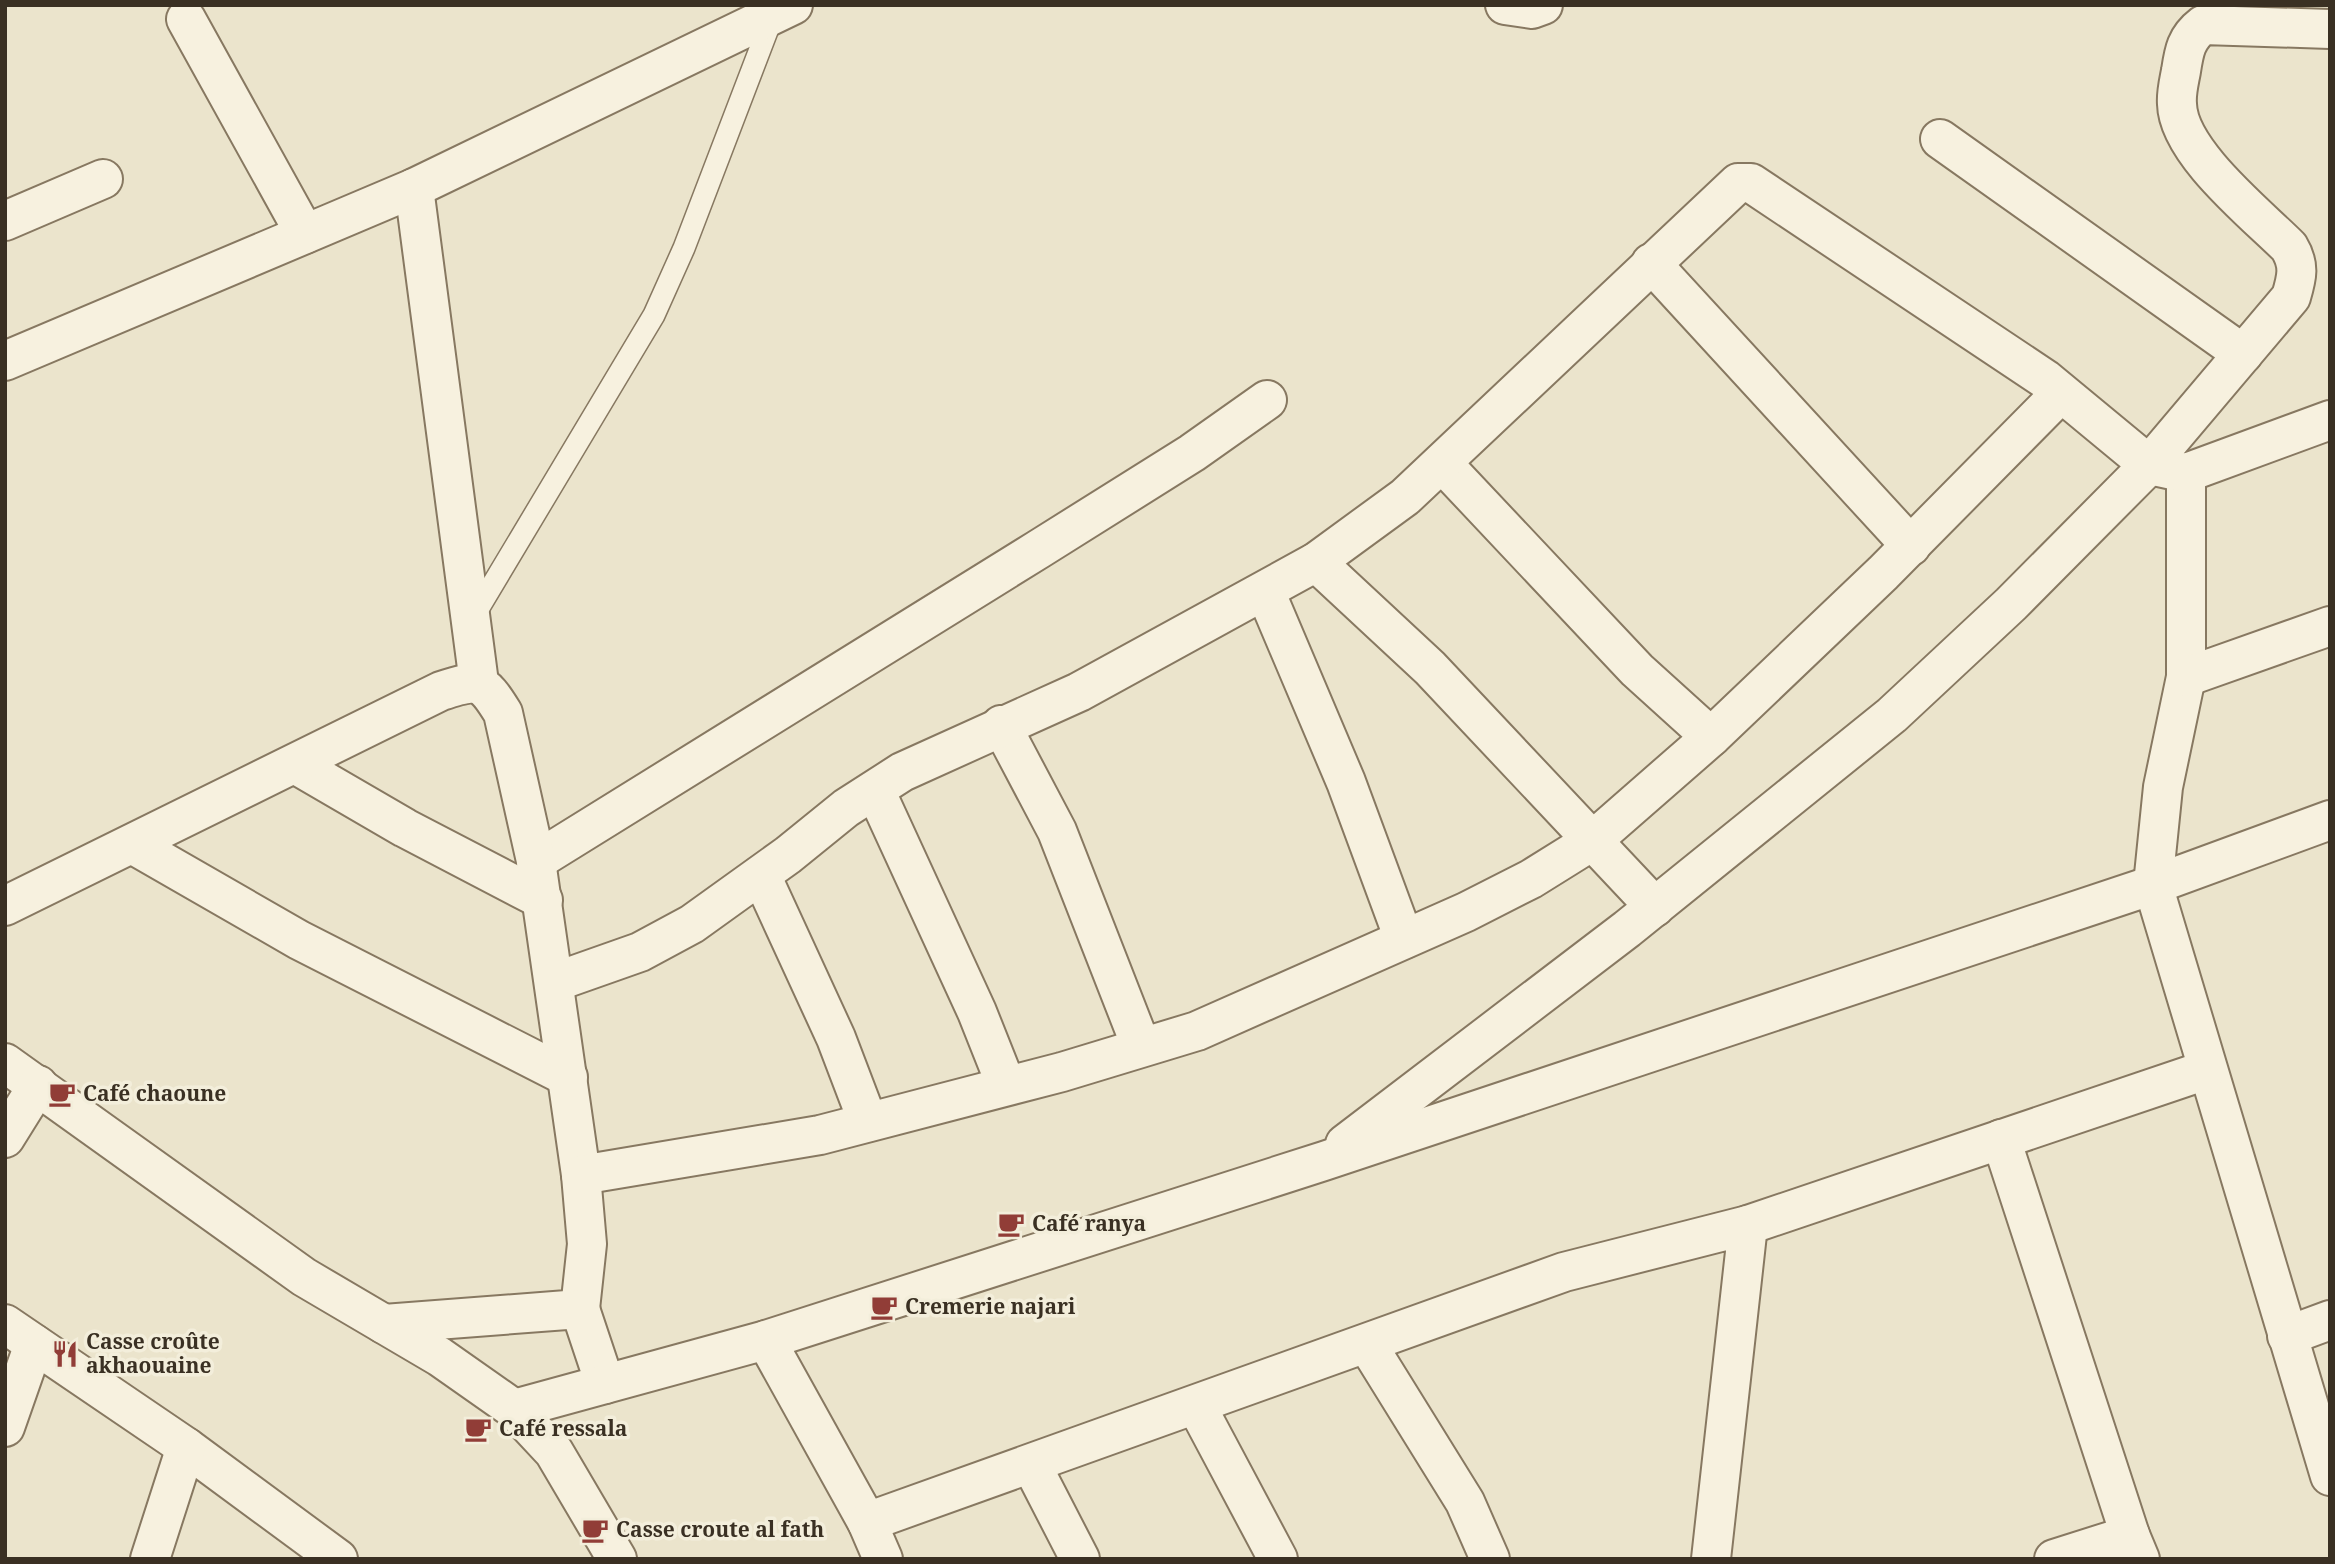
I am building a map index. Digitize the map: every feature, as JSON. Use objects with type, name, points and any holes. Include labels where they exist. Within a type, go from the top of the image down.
[{"type":"street","points":[[1505,5],[1532,9],[1543,5]]},
{"type":"street","points":[[5,361],[414,188],[783,12]]},
{"type":"street","points":[[186,19],[305,234]]},
{"type":"street","points":[[1324,1161],[1655,907],[1892,715],[2011,604],[2149,465],[2291,297],[2298,272],[2297,259],[2290,247],[2205,165],[2189,139],[2176,106],[2184,48],[2192,33],[2203,25],[2330,29]]},
{"type":"street","points":[[1940,139],[2243,354]]},
{"type":"street","points":[[5,222],[103,179]]},
{"type":"street","points":[[555,982],[597,970],[692,924],[761,875],[846,808],[902,772],[1079,692],[1316,562],[1387,512],[1442,463],[1738,183],[1751,183],[2061,393],[2149,465],[2186,473],[2330,420]]},
{"type":"street","points":[[414,188],[480,684]]},
{"type":"street","points":[[1651,263],[1911,546]]},
{"type":"street","points":[[581,1175],[820,1135],[1062,1072],[1197,1031],[1531,879],[1592,841],[1711,737],[1911,546],[2061,393]]},
{"type":"street","points":[[536,861],[1063,535],[1192,453],[1267,400]]},
{"type":"street","points":[[1442,463],[1637,670],[1711,737]]},
{"type":"street","points":[[2186,473],[2186,677],[2163,788],[2153,885],[2206,1070],[2330,1476]]},
{"type":"street","points":[[1316,562],[1430,668],[1655,907]]},
{"type":"street","points":[[1265,591],[1346,782],[1404,939]]},
{"type":"street","points":[[2186,677],[2330,626]]},
{"type":"street","points":[[5,906],[441,691],[470,682],[480,684],[491,693],[503,713],[543,900],[581,1175],[586,1244],[580,1309],[605,1384]]},
{"type":"street","points":[[1002,725],[1057,831],[1100,934],[1141,1046]]},
{"type":"street","points":[[295,764],[405,828],[543,900]]},
{"type":"street","points":[[875,790],[972,1000],[1006,1085]]},
{"type":"street","points":[[514,1409],[766,1340],[1324,1161],[2153,885],[2330,820]]},
{"type":"street","points":[[132,844],[299,940],[568,1077]]},
{"type":"street","points":[[761,875],[836,1038],[868,1122]]},
{"type":"street","points":[[5,1063],[304,1277],[440,1357],[514,1409],[554,1452],[617,1559]]},
{"type":"street","points":[[866,1522],[1564,1272],[1748,1225],[2206,1070]]},
{"type":"street","points":[[5,1138],[38,1085]]},
{"type":"street","points":[[2001,1139],[2135,1547],[2054,1559]]},
{"type":"street","points":[[1711,1559],[1748,1225]]},
{"type":"street","points":[[384,1324],[580,1309]]},
{"type":"street","points":[[2287,1336],[2330,1320]]},
{"type":"street","points":[[5,1427],[20,1334],[186,1447],[338,1559]]},
{"type":"street","points":[[766,1340],[866,1522],[883,1559]]},
{"type":"street","points":[[1367,1344],[1465,1502],[1490,1559]]},
{"type":"street","points":[[1196,1405],[1278,1559]]},
{"type":"street","points":[[150,1559],[186,1447]]},
{"type":"street","points":[[1031,1464],[1080,1559]]},
{"type":"lane","points":[[471,620],[654,315],[783,12]]},
{"type":"place","name":"Café chaoune","points":[[62,1094]]},
{"type":"place","name":"Café ranya","points":[[1011,1224]]},
{"type":"place","name":"Cremerie najari","points":[[884,1307]]},
{"type":"place","name":"Casse croûte akhaouaine","points":[[65,1354]]},
{"type":"place","name":"Café ressala","points":[[478,1429]]},
{"type":"place","name":"Casse croute al fath","points":[[595,1530]]}]
